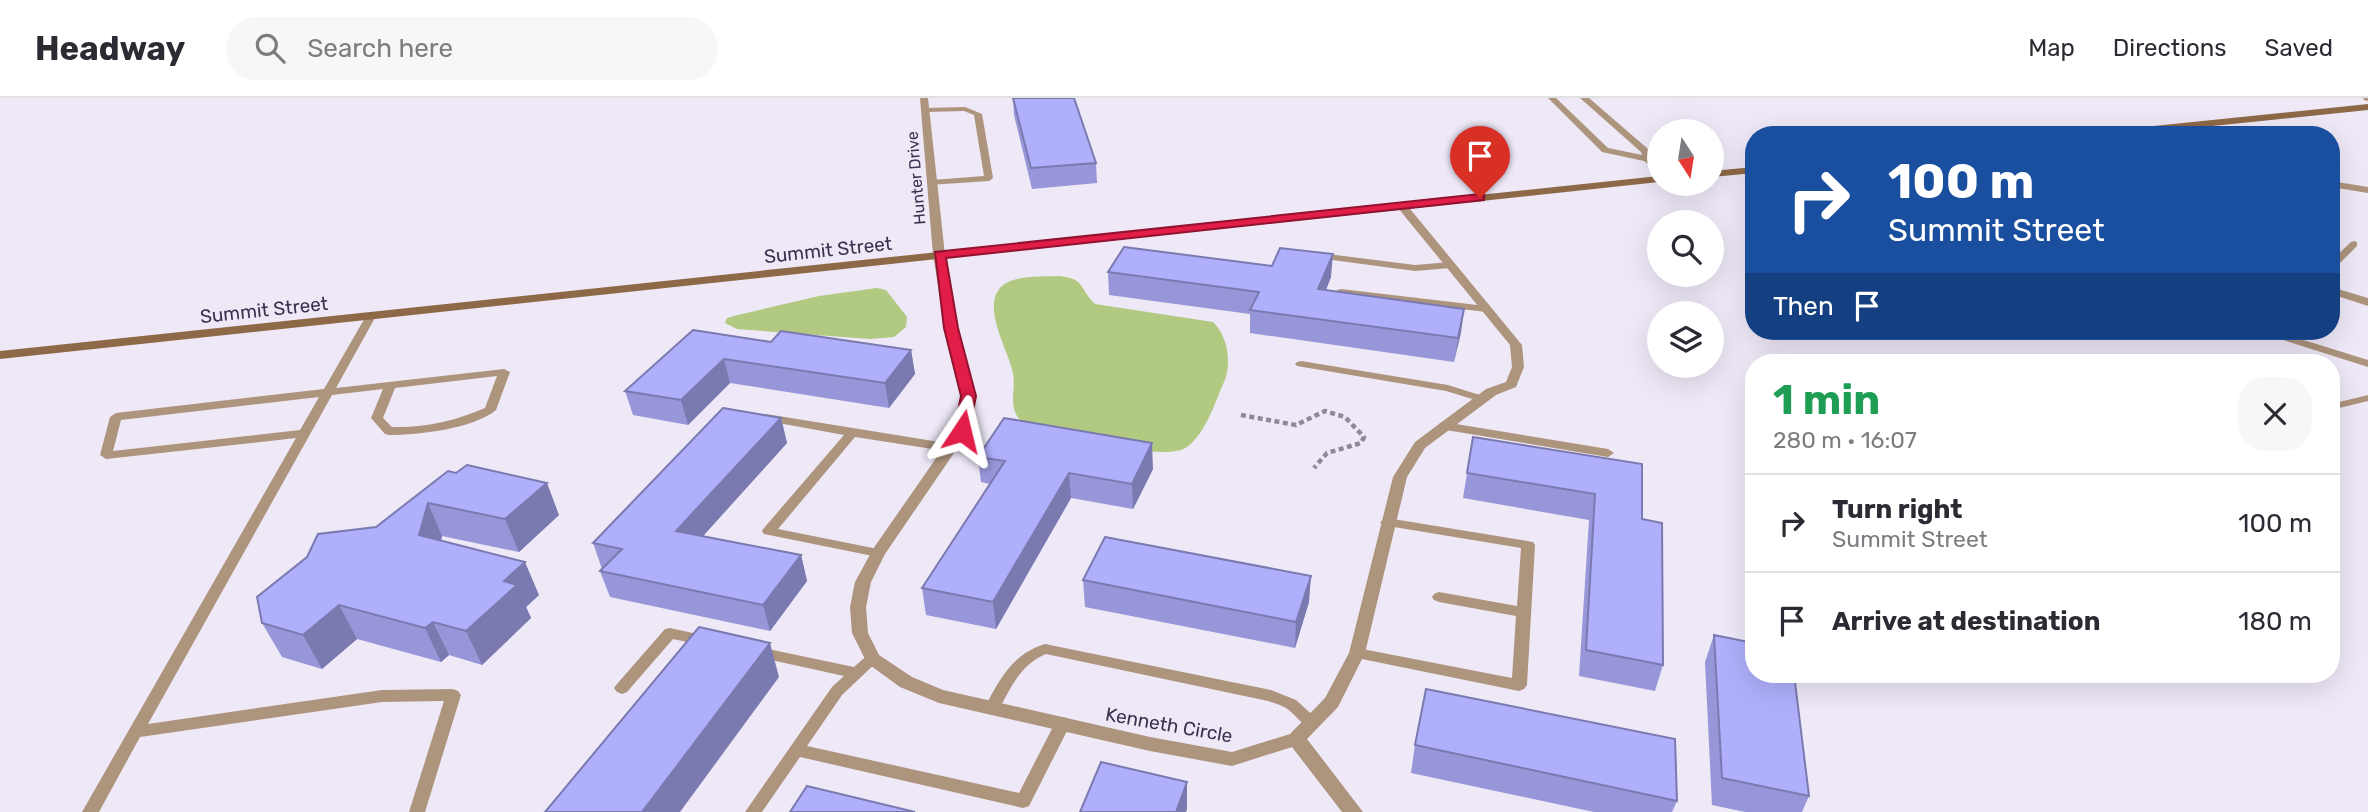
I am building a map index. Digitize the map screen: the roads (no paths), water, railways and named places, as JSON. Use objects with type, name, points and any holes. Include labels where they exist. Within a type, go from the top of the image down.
[{"type":"main road","points":[[2183,126],[2368,107]]},
{"type":"main road","points":[[1724,173],[1745,171]]},
{"type":"main road","name":"Summit Street","points":[[0,355],[1647,180]]},
{"type":"street","name":"Hunter Drive","points":[[924,98],[939,255]]},
{"type":"street","points":[[1353,812],[1296,739],[1332,702],[1357,653],[1387,522],[1401,477],[1420,445],[1482,399],[1511,384],[1518,367],[1516,345],[1402,206]]},
{"type":"street","points":[[873,659],[860,633],[858,607],[863,582],[878,554],[962,431],[968,396],[951,328],[939,255]]},
{"type":"street","points":[[2340,293],[2368,302]]},
{"type":"street","name":"Kenneth Circle","points":[[873,659],[906,682],[939,696],[1150,744],[1232,759],[1296,739]]},
{"type":"lane","points":[[1552,98],[1605,150],[1647,159]]},
{"type":"lane","points":[[1584,98],[1644,151],[1647,159]]},
{"type":"lane","points":[[926,110],[965,109],[978,114],[989,178],[932,183]]},
{"type":"lane","points":[[2340,185],[2368,190]]},
{"type":"lane","points":[[2340,258],[2354,244]]},
{"type":"lane","points":[[1321,256],[1415,268],[1450,265]]},
{"type":"lane","points":[[1341,292],[1486,309]]},
{"type":"lane","points":[[90,812],[371,316]]},
{"type":"lane","points":[[2293,340],[2337,354]]},
{"type":"lane","points":[[2340,355],[2368,364]]},
{"type":"lane","points":[[1301,364],[1448,388],[1482,399]]},
{"type":"lane","points":[[305,433],[106,455],[116,417],[328,391],[391,384],[504,372],[490,410],[463,422],[425,432],[389,431],[377,418],[391,384]]},
{"type":"lane","points":[[2340,405],[2368,398]]},
{"type":"lane","points":[[758,417],[952,448]]},
{"type":"lane","points":[[1444,426],[1608,453]]},
{"type":"lane","points":[[852,433],[769,531],[878,554]]},
{"type":"lane","points":[[1357,653],[1520,685],[1528,545],[1387,522]]},
{"type":"lane","points":[[1439,597],[1523,612]]},
{"type":"lane","points":[[622,688],[670,633],[854,673]]},
{"type":"lane","points":[[992,709],[1016,664],[1028,654],[1045,649],[1271,696],[1291,704],[1311,721]]},
{"type":"lane","points":[[753,812],[837,691],[854,673],[873,659]]},
{"type":"lane","points":[[136,732],[382,696],[453,695],[417,812]]},
{"type":"lane","points":[[796,750],[1023,801],[1063,723]]}]
